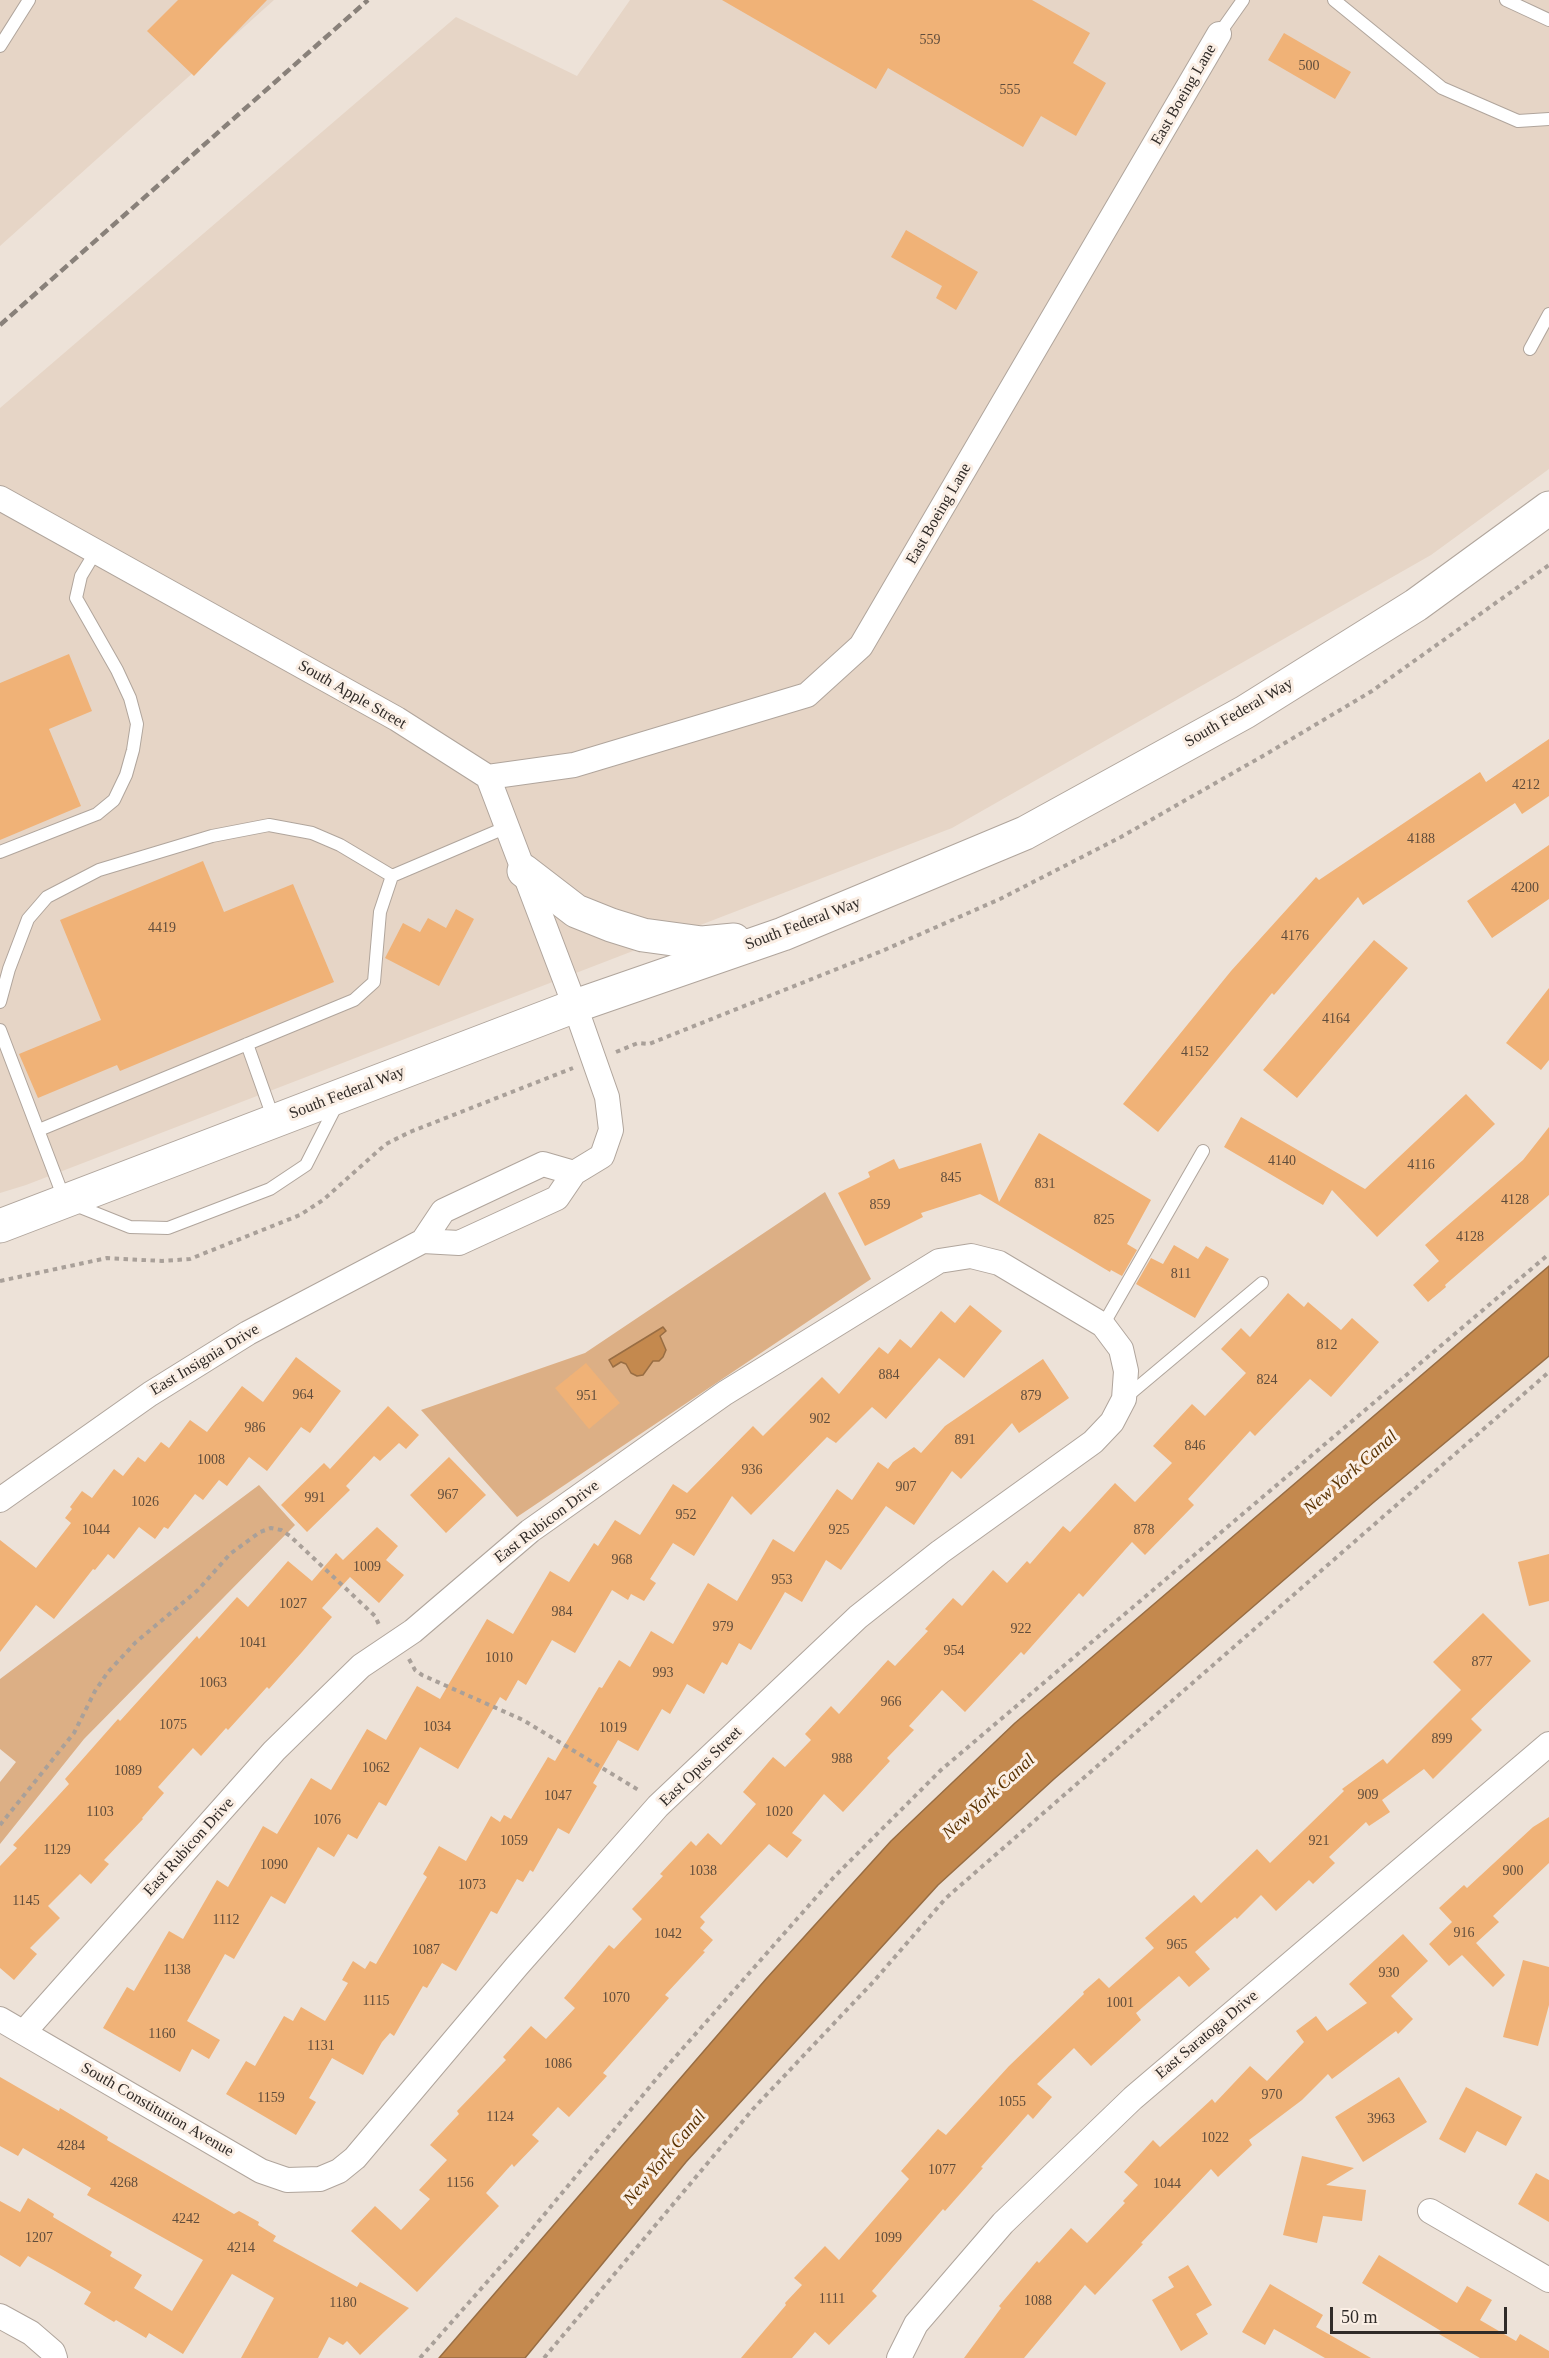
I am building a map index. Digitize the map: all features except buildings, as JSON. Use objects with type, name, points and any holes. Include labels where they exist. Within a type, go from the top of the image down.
[{"type":"main road","name":"South Federal Way","points":[[1,1221],[65,1201],[575,1006],[783,934],[1025,833],[1245,712],[1416,605],[1549,508]]},
{"type":"main road","points":[[524,871],[576,911],[611,925],[643,934],[702,943],[783,934]]},
{"type":"street","name":"East Boeing Lane","points":[[488,777],[574,765],[807,695],[861,646],[1220,34]]},
{"type":"street","name":"South Apple Street","points":[[0,498],[397,719],[488,777]]},
{"type":"street","points":[[423,1241],[459,1243],[557,1198],[574,1173],[602,1156],[611,1130],[607,1097],[488,777]]},
{"type":"street","name":"East Insignia Drive","points":[[0,1500],[150,1394],[248,1333],[423,1241],[443,1211],[543,1164],[574,1173]]},
{"type":"street","name":"East Rubicon Drive","points":[[24,2032],[274,1751],[361,1666],[413,1631],[530,1531],[724,1393],[939,1261],[971,1256],[999,1263],[1103,1325],[1120,1349],[1126,1371],[1124,1399]]},
{"type":"street","name":"East Opus Street","points":[[320,2179],[339,2171],[355,2157],[516,1966],[658,1806],[858,1617],[940,1552],[1093,1442],[1112,1422],[1124,1399]]},
{"type":"street","name":"East Saratoga Drive","points":[[898,2358],[916,2324],[1003,2223],[1133,2098],[1549,1744]]},
{"type":"street","name":"South Constitution Avenue","points":[[0,2019],[261,2171],[287,2180],[320,2179]]},
{"type":"street","points":[[1430,2211],[1549,2280]]},
{"type":"street","points":[[0,2316],[31,2333],[53,2352],[55,2358]]},
{"type":"lane","points":[[0,46],[29,0]]},
{"type":"lane","points":[[1220,34],[1243,0]]},
{"type":"lane","points":[[1334,0],[1442,88],[1518,121],[1549,119]]},
{"type":"lane","points":[[1506,0],[1549,20]]},
{"type":"lane","points":[[1530,349],[1549,314]]},
{"type":"lane","points":[[0,852],[97,814],[114,800],[126,775],[133,750],[136,724],[130,698],[117,670],[76,598],[81,576],[96,551]]},
{"type":"lane","points":[[0,1002],[9,969],[28,919],[47,897],[99,870],[212,836],[268,825],[312,833],[331,841],[392,876]]},
{"type":"lane","points":[[39,1130],[354,1000],[374,982],[380,912],[392,876],[507,827]]},
{"type":"lane","points":[[0,1030],[65,1201],[130,1227],[168,1228],[270,1189],[306,1165],[341,1095]]},
{"type":"lane","points":[[247,1044],[274,1121]]},
{"type":"lane","points":[[1103,1325],[1203,1151]]},
{"type":"lane","points":[[1124,1399],[1262,1283]]},
{"type":"path","points":[[638,1043],[649,1044],[882,951],[1000,899],[1121,837],[1372,691],[1549,565]]},
{"type":"path","points":[[420,2358],[510,2256],[662,2072],[834,1877],[941,1770],[1549,1254]]},
{"type":"path","points":[[544,2358],[753,2109],[874,1981],[946,1898],[1549,1372]]},
{"type":"path","points":[[0,1825],[74,1733],[95,1690],[108,1672],[136,1642],[198,1590],[230,1554],[260,1532],[271,1528],[290,1536],[375,1616],[380,1628]]},
{"type":"path","points":[[409,1659],[415,1670],[422,1675],[524,1720],[633,1785],[644,1794]]},
{"type":"shaded area","points":[[0,0],[274,0],[0,246]]},
{"type":"shaded area","points":[[630,0],[1549,0],[1549,469],[1431,555],[952,828],[26,1185],[0,1193],[0,408],[456,17],[577,76]]},
{"type":"shaded area","points":[[825,1192],[871,1279],[517,1517],[421,1410],[585,1353]]},
{"type":"shaded area","points":[[259,1485],[295,1525],[84,1739],[0,1844],[0,1782],[16,1762],[0,1749],[0,1679]]},
{"type":"water","name":"New York Canal","points":[[1549,1266],[1549,1356],[1374,1502],[1054,1779],[938,1885],[686,2162],[525,2358],[439,2358],[766,1979],[891,1841],[1015,1723]]},
{"type":"water","points":[[663,1327],[666,1331],[660,1336],[666,1350],[663,1357],[659,1361],[653,1361],[643,1375],[637,1376],[631,1373],[626,1364],[621,1362],[613,1367],[609,1360]]},
{"type":"railway","points":[[0,325],[368,0]]}]
